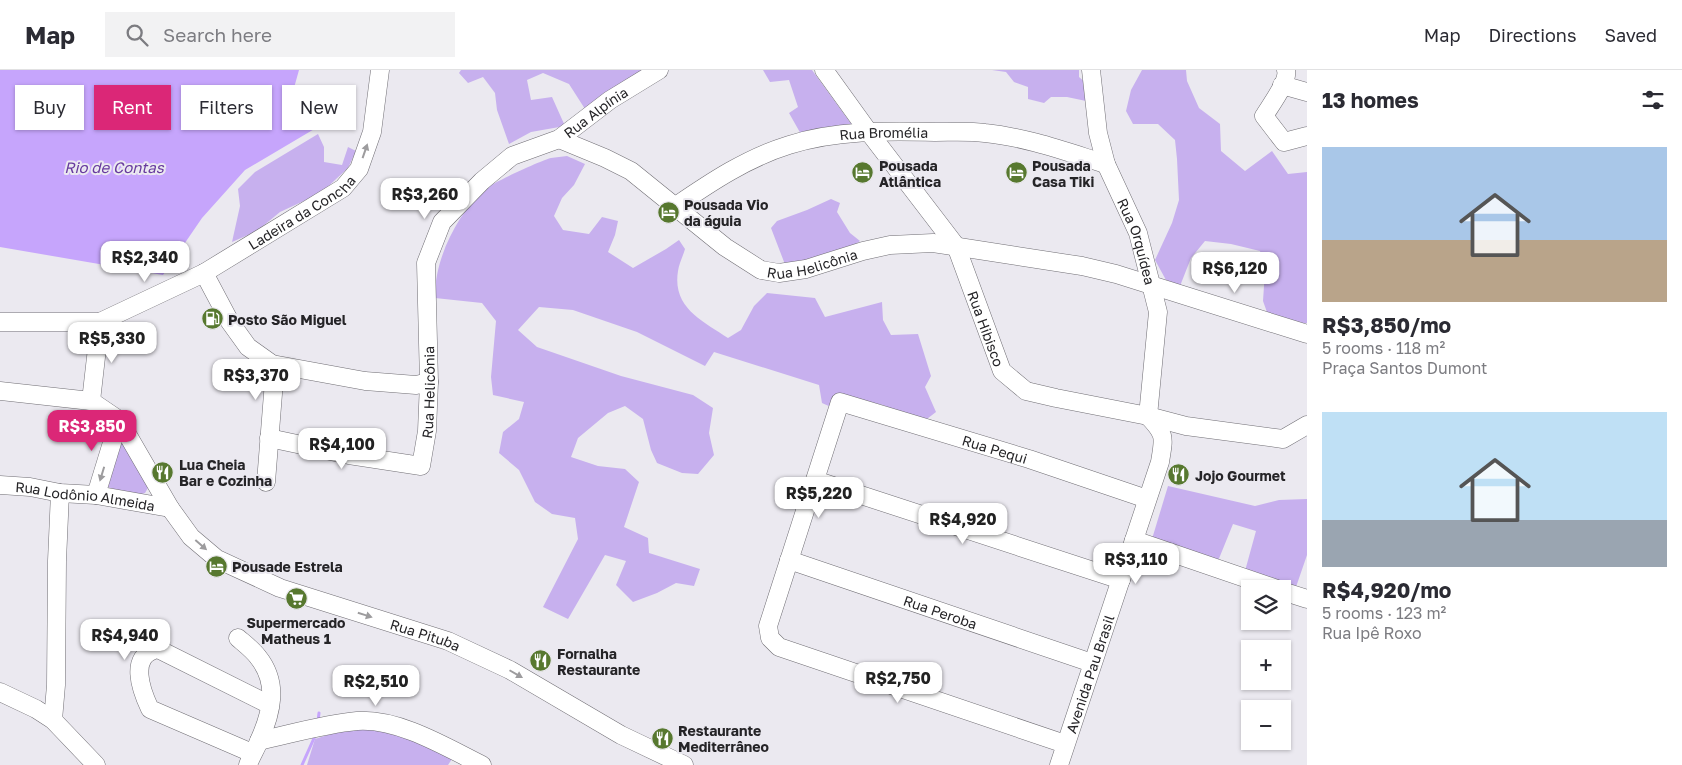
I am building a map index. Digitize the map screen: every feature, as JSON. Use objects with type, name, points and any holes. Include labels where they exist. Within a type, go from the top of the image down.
[{"type":"street","name":"Ladeira da Concha","points":[[100,322],[204,273],[343,188],[359,169],[372,132],[380,70]]},
{"type":"street","name":"Rua Alpínia","points":[[559,139],[610,100],[659,70]]},
{"type":"street","name":"Rua Hibisco","points":[[824,70],[956,246],[1002,370],[1026,391],[1148,416],[1186,426],[1283,440],[1307,425]]},
{"type":"street","name":"Rua Orquídea","points":[[1091,70],[1098,133],[1106,164],[1138,233],[1158,312],[1148,416]]},
{"type":"street","points":[[1307,92],[1284,78],[1264,116],[1284,142],[1307,136]]},
{"type":"street","name":"Rua Bromélia","points":[[676,206],[720,175],[789,145],[838,134],[868,131],[984,132],[1020,139],[1106,164]]},
{"type":"street","name":"Rua Helicônia","points":[[269,438],[349,455],[421,466],[427,431],[429,382],[426,263],[442,222],[482,180],[512,156],[559,139],[631,171],[725,247],[761,270],[780,273],[806,269],[863,251],[890,246],[933,243],[1082,266],[1116,274],[1307,334]]},
{"type":"street","points":[[204,273],[230,322],[248,347],[272,364],[365,381],[416,385],[429,382]]},
{"type":"street","points":[[0,322],[100,322],[91,401]]},
{"type":"street","points":[[266,482],[274,381],[272,364]]},
{"type":"street","points":[[0,391],[91,401],[119,420],[96,494]]},
{"type":"street","name":"Rua Pequi","points":[[815,480],[840,402],[1029,459],[1147,499]]},
{"type":"street","name":"Avenida Pau Brasil","points":[[1059,765],[1160,462],[1163,442],[1162,430],[1148,416]]},
{"type":"street","name":"Rua Pituba","points":[[119,420],[170,508],[191,537],[217,560],[280,588],[448,642],[510,670],[621,734],[683,765]]},
{"type":"street","points":[[1065,744],[779,647],[770,638],[768,626],[815,480],[1121,580]]},
{"type":"street","name":"Rua Lodônio Almeida","points":[[0,485],[30,487],[60,493],[96,494],[170,508]]},
{"type":"street","points":[[53,720],[56,685],[57,561],[60,493]]},
{"type":"street","points":[[1134,540],[1251,580]]},
{"type":"street","name":"Rua Peroba","points":[[789,560],[1092,663]]},
{"type":"street","points":[[1291,593],[1307,599]]},
{"type":"street","points":[[238,638],[258,657],[270,677],[273,690],[253,753]]},
{"type":"street","points":[[270,704],[158,650],[149,651],[142,657],[140,672],[141,690],[150,709],[253,753],[322,727],[358,721],[388,724],[421,736],[482,765]]},
{"type":"street","points":[[0,692],[36,709],[53,720],[96,765]]},
{"type":"shaded area","points":[[461,70],[647,70],[585,109],[569,84],[543,73],[527,80],[531,100],[552,97],[565,126],[531,132],[509,144],[497,110],[495,93],[483,77],[468,83],[459,73]]},
{"type":"shaded area","points":[[763,70],[812,70],[852,125],[802,136],[789,113],[798,107],[789,80],[770,82]]},
{"type":"shaded area","points":[[992,70],[1079,70],[1079,77],[1088,85],[1086,101],[1067,97],[1051,97],[1044,103],[1028,99],[1028,87],[1014,82],[1006,72]]},
{"type":"shaded area","points":[[1142,70],[1186,70],[1187,81],[1199,108],[1220,124],[1221,151],[1245,171],[1272,151],[1288,174],[1307,172],[1307,323],[1291,323],[1268,315],[1263,301],[1265,271],[1260,251],[1231,244],[1205,241],[1191,258],[1180,286],[1166,280],[1155,260],[1172,223],[1179,200],[1175,140],[1158,124],[1133,124],[1126,111],[1131,90]]},
{"type":"shaded area","points":[[318,134],[324,147],[324,162],[342,165],[348,147],[356,151],[348,168],[321,193],[280,212],[257,231],[232,242],[240,206],[238,189],[255,172]]},
{"type":"shaded area","points":[[567,156],[585,164],[574,185],[562,198],[554,216],[563,230],[589,234],[602,217],[618,221],[608,252],[633,268],[679,240],[685,249],[678,271],[677,284],[680,295],[691,312],[728,338],[741,330],[754,306],[767,293],[815,298],[825,317],[882,302],[883,320],[891,335],[918,334],[931,376],[925,387],[936,412],[923,422],[883,405],[838,395],[831,407],[822,403],[819,385],[714,352],[705,366],[637,332],[573,310],[539,307],[518,330],[537,347],[621,376],[693,395],[713,408],[709,433],[714,455],[698,474],[682,473],[657,463],[651,450],[643,419],[625,406],[608,413],[578,438],[571,457],[598,466],[625,469],[639,482],[624,527],[648,538],[649,553],[700,569],[694,586],[676,583],[633,602],[616,585],[626,561],[605,555],[568,619],[543,607],[578,539],[575,518],[552,514],[535,502],[519,470],[499,453],[503,432],[519,419],[524,402],[493,395],[491,377],[496,321],[482,303],[435,298],[438,268],[443,253],[457,224],[475,199],[489,186],[517,172],[551,158]]},
{"type":"shaded area","points":[[831,199],[840,203],[837,212],[850,233],[860,241],[850,248],[786,267],[771,228],[777,221]]},
{"type":"shaded area","points":[[123,438],[149,486],[145,493],[133,496],[108,487],[117,452]]},
{"type":"shaded area","points":[[1168,486],[1255,506],[1279,500],[1307,499],[1307,555],[1296,587],[1291,585],[1291,580],[1274,580],[1245,571],[1256,531],[1233,524],[1218,561],[1152,539]]},
{"type":"shaded area","points":[[369,729],[404,735],[452,759],[448,765],[307,765],[315,739],[337,732]]},
{"type":"water","name":"Rio de Contas","points":[[0,70],[299,70],[295,85],[282,85],[282,130],[313,130],[245,170],[202,218],[163,275],[0,247]]},
{"type":"waterway","points":[[318,721],[319,713]]},
{"type":"waterway","points":[[302,765],[315,736]]},
{"type":"place","name":"Pousada Atlântica","points":[[863,173]]},
{"type":"place","name":"Pousada Casa Tiki","points":[[1016,173]]},
{"type":"place","name":"Pousada Vio da águia","points":[[668,212]]},
{"type":"place","name":"Posto São Miguel","points":[[212,319]]},
{"type":"place","name":"Lua Cheia Bar e Cozinha","points":[[163,472]]},
{"type":"place","name":"Jojo Gourmet","points":[[1179,475]]},
{"type":"place","name":"Pousade Estrela","points":[[216,566]]},
{"type":"place","name":"Supermercado Matheus 1","points":[[296,599]]},
{"type":"place","name":"Fornalha Restaurante","points":[[541,661]]},
{"type":"place","name":"Restaurante Mediterrâneo","points":[[662,738]]}]
